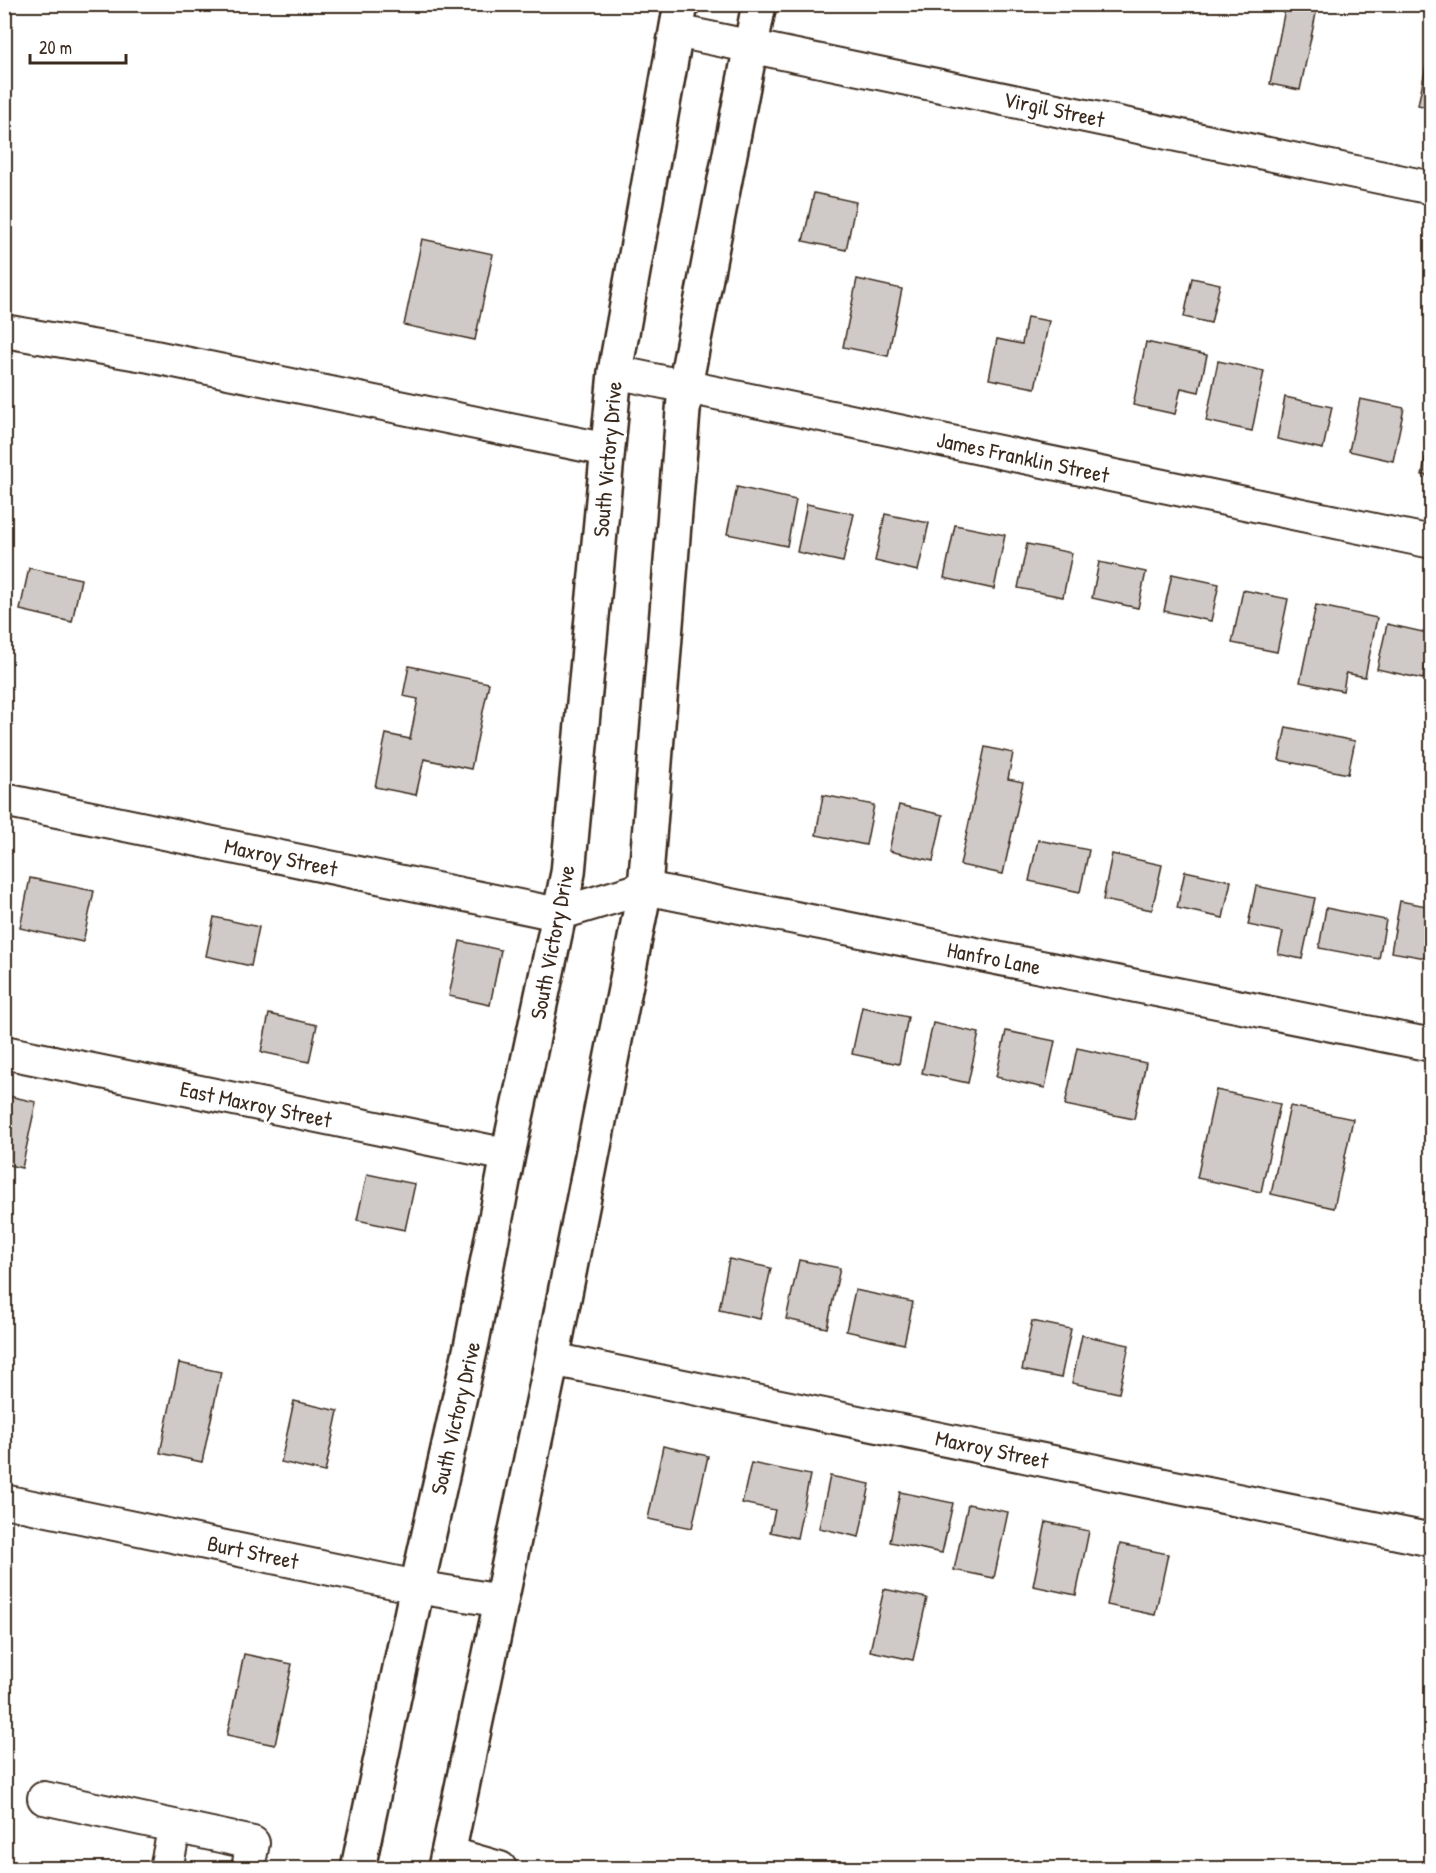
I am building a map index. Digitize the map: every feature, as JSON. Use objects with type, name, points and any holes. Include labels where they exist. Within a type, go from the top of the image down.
[{"type":"main road","points":[[447,1861],[552,1359],[645,888],[685,386],[759,4]]},
{"type":"main road","name":"South Victory Drive","points":[[358,1869],[417,1587],[472,1342],[507,1155],[568,873],[615,372],[679,18]]},
{"type":"street","name":"Virgil Street","points":[[679,18],[750,46],[1431,188]]},
{"type":"street","points":[[4,331],[150,356],[608,450]]},
{"type":"street","name":"James Franklin Street","points":[[615,372],[1431,542]]},
{"type":"street","name":"Maxroy Street","points":[[4,800],[558,914]]},
{"type":"street","name":"Hanfro Lane","points":[[558,914],[645,888],[1431,1045]]},
{"type":"street","name":"East Maxroy Street","points":[[4,1052],[507,1155]]},
{"type":"street","name":"Maxroy Street","points":[[552,1359],[1431,1540]]},
{"type":"street","name":"Burt Street","points":[[4,1501],[417,1587],[501,1601]]},
{"type":"street","points":[[44,1798],[253,1843],[248,1869]]},
{"type":"street","points":[[166,1869],[175,1826]]},
{"type":"street","points":[[447,1861],[500,1868]]},
{"type":"building","points":[[1286,4],[1318,4],[1300,90],[1270,84]]},
{"type":"building","points":[[1432,37],[1432,108],[1418,105]]},
{"type":"building","points":[[814,193],[856,202],[846,250],[803,241]]},
{"type":"building","points":[[422,239],[493,254],[475,340],[404,325]]},
{"type":"building","points":[[1192,278],[1220,284],[1211,323],[1184,317]]},
{"type":"building","points":[[857,279],[902,289],[888,356],[843,347]]},
{"type":"building","points":[[1027,317],[1049,321],[1035,388],[989,379],[997,339],[1022,344]]},
{"type":"building","points":[[1146,342],[1207,355],[1199,392],[1181,388],[1175,414],[1133,405]]},
{"type":"building","points":[[1218,361],[1264,371],[1252,431],[1206,421]]},
{"type":"building","points":[[1285,397],[1332,407],[1323,449],[1277,439]]},
{"type":"building","points":[[1360,399],[1404,408],[1393,461],[1349,451]]},
{"type":"building","points":[[1432,429],[1432,477],[1422,475]]},
{"type":"building","points":[[737,487],[796,500],[787,546],[727,534]]},
{"type":"building","points":[[807,504],[854,514],[843,562],[797,552]]},
{"type":"building","points":[[885,514],[929,523],[918,571],[875,561]]},
{"type":"building","points":[[955,525],[1005,535],[994,589],[944,578]]},
{"type":"building","points":[[1027,544],[1072,553],[1063,597],[1018,588]]},
{"type":"building","points":[[1099,562],[1146,572],[1138,608],[1092,598]]},
{"type":"building","points":[[29,568],[81,579],[72,622],[20,610]]},
{"type":"building","points":[[1172,574],[1219,584],[1211,621],[1164,611]]},
{"type":"building","points":[[1243,590],[1288,599],[1277,652],[1232,643]]},
{"type":"building","points":[[1316,605],[1377,618],[1365,677],[1346,673],[1343,691],[1300,682]]},
{"type":"building","points":[[1387,624],[1432,634],[1423,679],[1377,669]]},
{"type":"building","points":[[409,666],[489,683],[471,769],[424,759],[416,795],[375,787],[386,734],[410,739],[418,699],[403,696]]},
{"type":"building","points":[[1286,727],[1355,741],[1348,774],[1279,760]]},
{"type":"building","points":[[985,747],[1013,753],[1008,779],[1023,782],[1003,874],[960,865]]},
{"type":"building","points":[[823,795],[874,805],[866,845],[816,835]]},
{"type":"building","points":[[899,805],[943,815],[933,861],[889,851]]},
{"type":"building","points":[[1038,840],[1089,850],[1080,892],[1029,881]]},
{"type":"building","points":[[1112,854],[1162,865],[1152,910],[1103,900]]},
{"type":"building","points":[[1185,871],[1231,881],[1223,918],[1177,908]]},
{"type":"building","points":[[30,878],[94,891],[83,942],[20,928]]},
{"type":"building","points":[[1256,886],[1315,898],[1302,959],[1278,954],[1283,932],[1248,925]]},
{"type":"building","points":[[1400,901],[1432,907],[1432,959],[1391,952]]},
{"type":"building","points":[[1326,908],[1386,920],[1379,959],[1319,948]]},
{"type":"building","points":[[214,917],[259,927],[251,966],[206,956]]},
{"type":"building","points":[[460,941],[501,950],[490,1005],[449,996]]},
{"type":"building","points":[[862,1007],[908,1017],[899,1064],[852,1054]]},
{"type":"building","points":[[269,1014],[317,1025],[309,1062],[261,1052]]},
{"type":"building","points":[[933,1023],[979,1033],[968,1083],[922,1073]]},
{"type":"building","points":[[1006,1031],[1055,1041],[1045,1088],[996,1077]]},
{"type":"building","points":[[1077,1048],[1146,1063],[1134,1119],[1065,1105]]},
{"type":"building","points":[[1216,1090],[1280,1104],[1261,1192],[1197,1178]]},
{"type":"building","points":[[4,1095],[36,1102],[22,1168],[4,1164]]},
{"type":"building","points":[[1290,1106],[1353,1119],[1334,1208],[1271,1194]]},
{"type":"building","points":[[367,1174],[415,1184],[405,1230],[357,1220]]},
{"type":"building","points":[[729,1259],[771,1268],[760,1319],[719,1310]]},
{"type":"building","points":[[799,1260],[840,1268],[827,1328],[786,1319]]},
{"type":"building","points":[[855,1290],[913,1302],[904,1344],[846,1331]]},
{"type":"building","points":[[1032,1321],[1071,1329],[1061,1378],[1022,1370]]},
{"type":"building","points":[[1082,1335],[1129,1345],[1119,1393],[1072,1383]]},
{"type":"building","points":[[179,1363],[221,1372],[202,1462],[160,1453]]},
{"type":"building","points":[[294,1401],[338,1411],[325,1472],[281,1462]]},
{"type":"building","points":[[663,1446],[708,1456],[692,1528],[648,1519]]},
{"type":"building","points":[[751,1463],[810,1475],[797,1538],[770,1532],[775,1510],[742,1503]]},
{"type":"building","points":[[830,1476],[870,1484],[859,1537],[819,1528]]},
{"type":"building","points":[[900,1492],[953,1503],[942,1553],[890,1542]]},
{"type":"building","points":[[968,1504],[1008,1512],[994,1578],[954,1570]]},
{"type":"building","points":[[1046,1522],[1089,1531],[1076,1595],[1033,1586]]},
{"type":"building","points":[[1120,1544],[1168,1554],[1155,1615],[1107,1605]]},
{"type":"building","points":[[884,1589],[927,1598],[913,1660],[870,1651]]},
{"type":"building","points":[[244,1654],[292,1664],[275,1745],[227,1735]]}]
